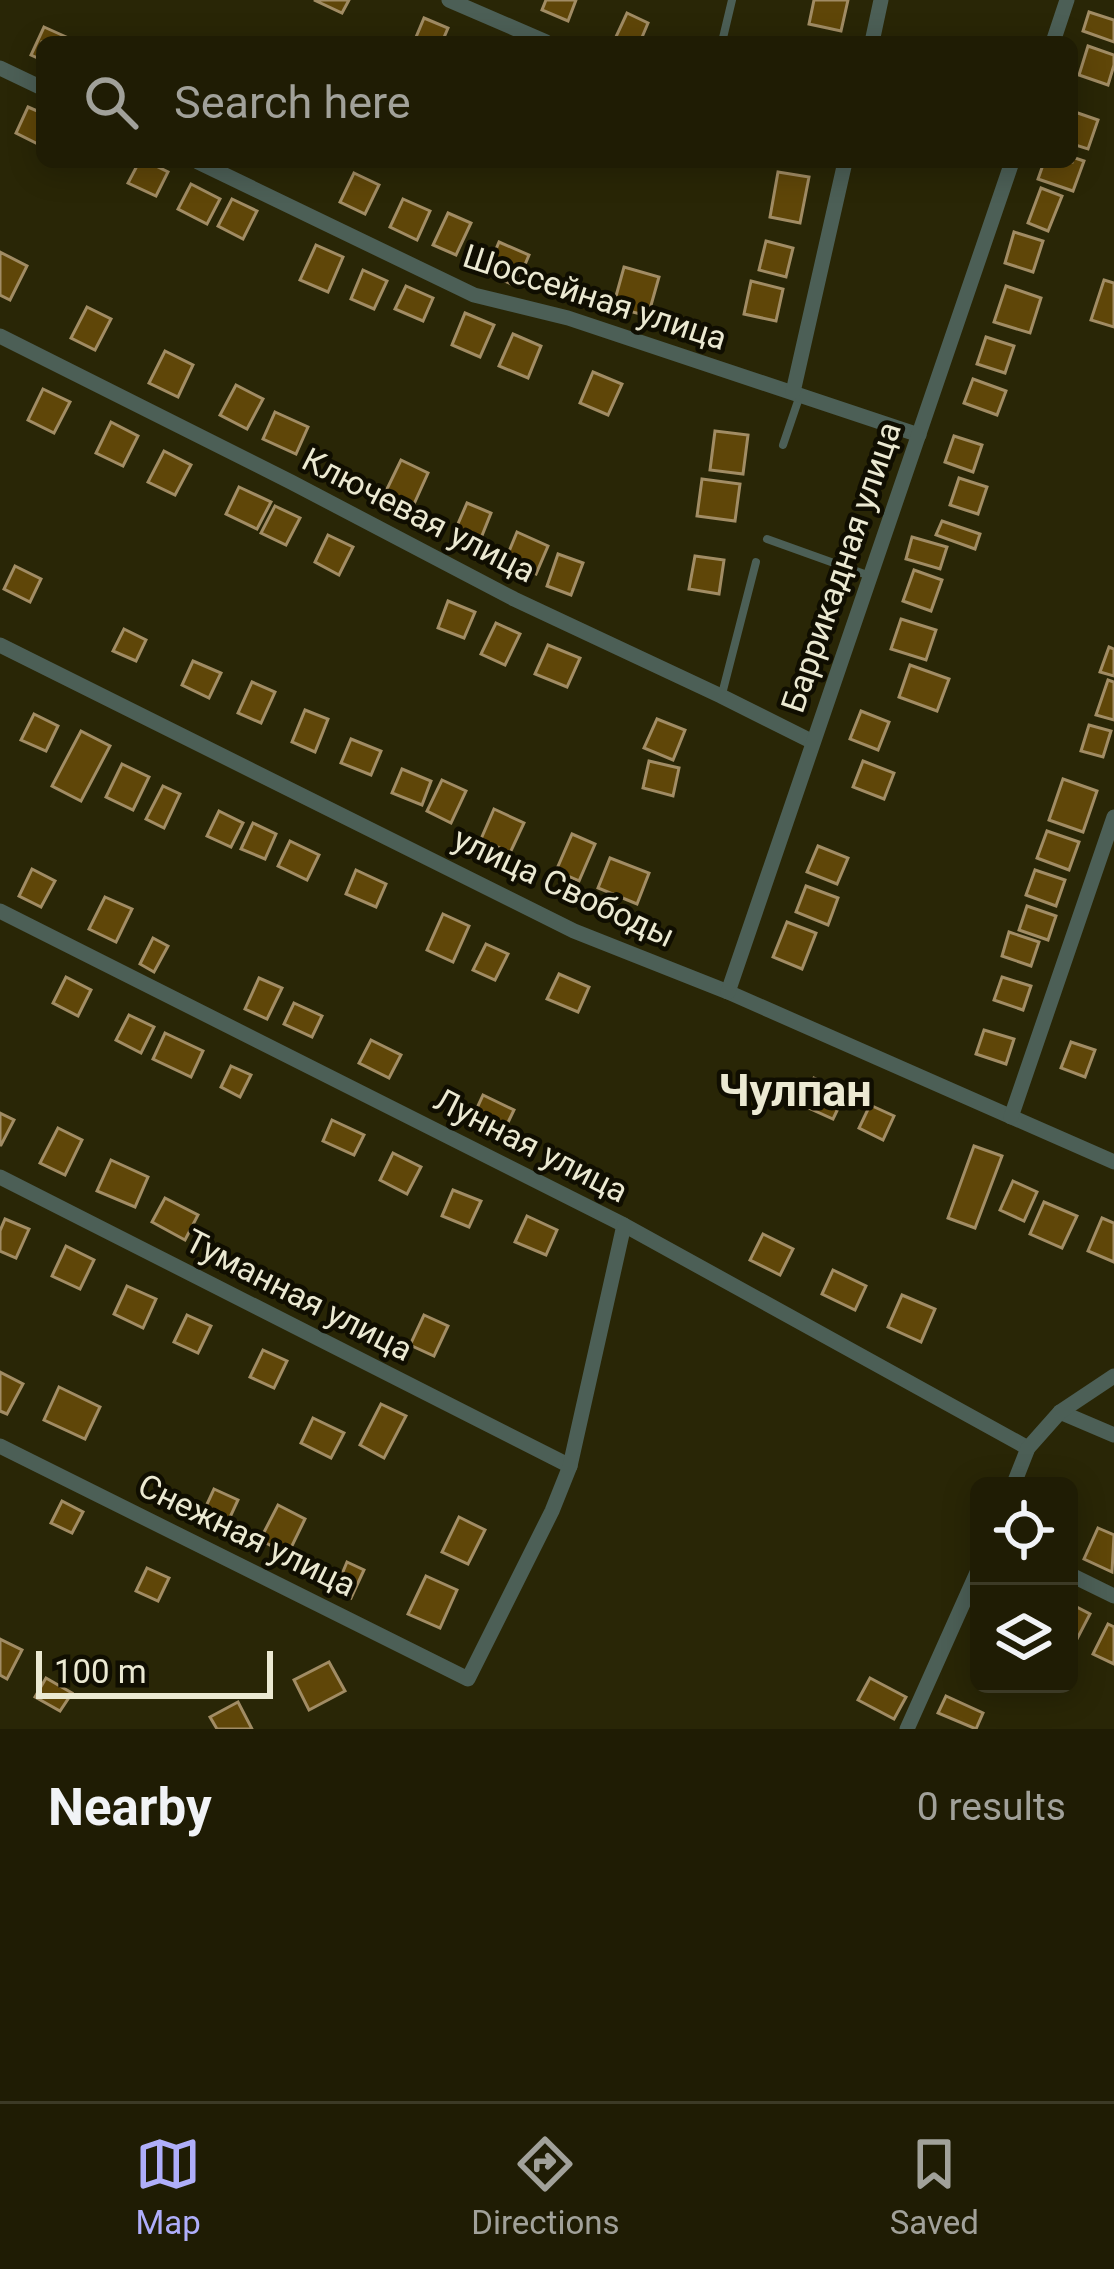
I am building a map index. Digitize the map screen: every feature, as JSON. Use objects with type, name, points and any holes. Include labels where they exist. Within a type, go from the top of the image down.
[{"type":"street","points":[[449,0],[532,36]]},
{"type":"street","points":[[873,36],[881,0]]},
{"type":"street","points":[[1055,36],[1067,0]]},
{"type":"street","points":[[0,68],[36,85]]},
{"type":"street","name":"Шоссейная улица","points":[[210,168],[473,295],[568,318],[919,435]]},
{"type":"street","points":[[796,393],[844,168]]},
{"type":"street","name":"Баррикадная улица","points":[[728,992],[1010,168]]},
{"type":"street","name":"Ключевая улица","points":[[0,336],[514,599],[813,742]]},
{"type":"street","name":"улица Свободы","points":[[0,645],[574,931],[728,992],[1114,1162]]},
{"type":"street","points":[[1011,1117],[1114,817]]},
{"type":"street","name":"Лунная улица","points":[[0,911],[624,1225],[1028,1448]]},
{"type":"street","name":"Туманная улица","points":[[0,1178],[570,1466]]},
{"type":"street","points":[[570,1466],[624,1225]]},
{"type":"street","points":[[1017,1477],[1028,1448],[1060,1412],[1114,1376]]},
{"type":"street","points":[[1060,1412],[1114,1435]]},
{"type":"street","name":"Снежная улица","points":[[0,1446],[468,1679],[570,1466]]},
{"type":"street","points":[[1078,1578],[1114,1596]]},
{"type":"street","points":[[907,1729],[971,1585]]},
{"type":"lane","points":[[723,36],[732,0]]},
{"type":"lane","points":[[783,445],[796,393]]},
{"type":"lane","points":[[767,539],[870,577]]},
{"type":"lane","points":[[722,696],[756,562]]},
{"type":"building","points":[[314,0],[349,0],[342,13]]},
{"type":"building","points":[[546,0],[576,0],[568,21],[542,10]]},
{"type":"building","points":[[814,0],[848,0],[841,31],[809,24]]},
{"type":"building","points":[[1089,12],[1114,20],[1114,42],[1083,31]]},
{"type":"building","points":[[627,13],[648,23],[643,36],[616,36]]},
{"type":"building","points":[[424,18],[448,28],[445,36],[416,36]]},
{"type":"building","points":[[44,27],[64,36],[40,36]]},
{"type":"building","points":[[1088,46],[1114,55],[1108,85],[1079,75]]},
{"type":"building","points":[[28,107],[36,110],[36,143],[16,133]]},
{"type":"building","points":[[1078,113],[1098,120],[1088,149],[1078,146]]},
{"type":"building","points":[[1078,159],[1084,161],[1073,191],[1038,179],[1042,168],[1078,168]]},
{"type":"building","points":[[136,168],[168,172],[156,196],[128,183]]},
{"type":"building","points":[[778,172],[809,177],[800,223],[770,217]]},
{"type":"building","points":[[354,173],[379,185],[365,214],[340,202]]},
{"type":"building","points":[[191,184],[220,199],[207,224],[178,209]]},
{"type":"building","points":[[1041,188],[1062,196],[1048,231],[1028,223]]},
{"type":"building","points":[[232,199],[257,211],[243,239],[218,226]]},
{"type":"building","points":[[403,199],[430,211],[417,240],[390,227]]},
{"type":"building","points":[[448,213],[471,223],[456,255],[433,245]]},
{"type":"building","points":[[1014,232],[1043,241],[1033,272],[1005,263]]},
{"type":"building","points":[[766,241],[793,248],[786,277],[759,270]]},
{"type":"building","points":[[499,242],[529,255],[516,286],[486,273]]},
{"type":"building","points":[[316,245],[343,257],[328,292],[300,280]]},
{"type":"building","points":[[0,252],[27,266],[10,300],[0,295]]},
{"type":"building","points":[[624,267],[659,277],[648,316],[613,307]]},
{"type":"building","points":[[363,270],[387,281],[374,309],[351,299]]},
{"type":"building","points":[[1104,280],[1114,283],[1114,327],[1091,320]]},
{"type":"building","points":[[751,281],[783,289],[776,321],[744,314]]},
{"type":"building","points":[[406,286],[433,298],[423,321],[395,309]]},
{"type":"building","points":[[1006,286],[1041,298],[1030,333],[994,322]]},
{"type":"building","points":[[87,307],[111,319],[95,350],[71,338]]},
{"type":"building","points":[[465,313],[494,325],[480,357],[452,345]]},
{"type":"building","points":[[513,334],[541,346],[528,378],[499,366]]},
{"type":"building","points":[[986,337],[1014,346],[1005,373],[977,364]]},
{"type":"building","points":[[165,351],[193,365],[178,397],[149,383]]},
{"type":"building","points":[[593,372],[622,384],[608,415],[580,403]]},
{"type":"building","points":[[973,379],[1006,391],[997,415],[964,403]]},
{"type":"building","points":[[236,385],[263,399],[247,429],[220,415]]},
{"type":"building","points":[[43,389],[70,402],[54,433],[28,420]]},
{"type":"building","points":[[275,412],[308,427],[296,454],[263,439]]},
{"type":"building","points":[[111,422],[138,436],[123,466],[96,453]]},
{"type":"building","points":[[715,431],[748,435],[743,474],[710,470]]},
{"type":"building","points":[[954,436],[982,445],[973,472],[945,462]]},
{"type":"building","points":[[164,451],[191,465],[175,495],[148,482]]},
{"type":"building","points":[[401,460],[428,473],[414,504],[386,491]]},
{"type":"building","points":[[959,478],[987,487],[978,514],[950,505]]},
{"type":"building","points":[[702,479],[740,484],[735,521],[697,516]]},
{"type":"building","points":[[239,487],[271,502],[257,529],[226,514]]},
{"type":"building","points":[[467,503],[491,513],[479,543],[454,533]]},
{"type":"building","points":[[275,506],[300,518],[286,545],[261,533]]},
{"type":"building","points":[[942,521],[980,534],[975,549],[936,535]]},
{"type":"building","points":[[517,532],[548,546],[536,574],[505,561]]},
{"type":"building","points":[[328,535],[353,547],[339,575],[315,562]]},
{"type":"building","points":[[912,537],[947,547],[940,569],[906,559]]},
{"type":"building","points":[[558,554],[583,563],[571,595],[547,586]]},
{"type":"building","points":[[695,556],[724,560],[719,594],[689,589]]},
{"type":"building","points":[[15,566],[41,579],[30,602],[4,589]]},
{"type":"building","points":[[914,570],[942,580],[931,611],[903,601]]},
{"type":"building","points":[[448,601],[475,612],[464,638],[438,628]]},
{"type":"building","points":[[901,619],[936,630],[926,660],[891,649]]},
{"type":"building","points":[[496,623],[520,634],[505,665],[481,654]]},
{"type":"building","points":[[124,629],[146,640],[136,661],[113,651]]},
{"type":"building","points":[[548,645],[580,658],[567,687],[535,674]]},
{"type":"building","points":[[1109,647],[1114,649],[1114,676],[1100,672]]},
{"type":"building","points":[[193,661],[221,673],[209,698],[182,685]]},
{"type":"building","points":[[910,665],[949,679],[937,711],[899,697]]},
{"type":"building","points":[[1108,680],[1114,682],[1114,720],[1096,715]]},
{"type":"building","points":[[252,682],[275,692],[261,723],[238,713]]},
{"type":"building","points":[[305,710],[328,719],[315,752],[292,742]]},
{"type":"building","points":[[861,711],[889,722],[878,750],[850,739]]},
{"type":"building","points":[[34,714],[58,726],[46,751],[21,740]]},
{"type":"building","points":[[657,719],[685,730],[673,760],[644,748]]},
{"type":"building","points":[[1089,725],[1111,731],[1103,757],[1081,751]]},
{"type":"building","points":[[81,731],[110,746],[81,801],[52,786]]},
{"type":"building","points":[[351,739],[381,751],[371,775],[341,763]]},
{"type":"building","points":[[649,761],[679,768],[673,796],[643,788]]},
{"type":"building","points":[[863,761],[894,773],[884,799],[853,787]]},
{"type":"building","points":[[122,764],[149,777],[133,810],[106,797]]},
{"type":"building","points":[[402,769],[431,781],[422,805],[392,793]]},
{"type":"building","points":[[1063,779],[1097,791],[1083,832],[1049,820]]},
{"type":"building","points":[[442,780],[466,791],[451,823],[427,811]]},
{"type":"building","points":[[163,786],[180,794],[164,828],[146,819]]},
{"type":"building","points":[[494,809],[524,823],[510,853],[481,839]]},
{"type":"building","points":[[219,811],[243,823],[231,847],[207,836]]},
{"type":"building","points":[[253,823],[276,834],[265,859],[241,849]]},
{"type":"building","points":[[1047,831],[1079,842],[1069,870],[1037,858]]},
{"type":"building","points":[[572,834],[595,844],[579,881],[556,871]]},
{"type":"building","points":[[290,841],[319,855],[307,880],[278,866]]},
{"type":"building","points":[[818,846],[848,858],[837,884],[807,872]]},
{"type":"building","points":[[610,858],[649,873],[637,904],[598,888]]},
{"type":"building","points":[[32,869],[55,881],[41,907],[19,896]]},
{"type":"building","points":[[356,870],[386,884],[376,907],[346,894]]},
{"type":"building","points":[[1035,870],[1065,880],[1056,906],[1026,895]]},
{"type":"building","points":[[806,886],[838,898],[828,925],[796,912]]},
{"type":"building","points":[[105,897],[132,909],[116,942],[89,929]]},
{"type":"building","points":[[1027,906],[1056,916],[1048,940],[1019,930]]},
{"type":"building","points":[[443,914],[469,926],[453,962],[427,950]]},
{"type":"building","points":[[787,922],[816,933],[802,969],[773,957]]},
{"type":"building","points":[[1009,932],[1039,942],[1031,966],[1002,956]]},
{"type":"building","points":[[153,938],[168,946],[154,972],[140,964]]},
{"type":"building","points":[[486,944],[508,954],[495,980],[473,970]]},
{"type":"building","points":[[559,974],[589,987],[578,1012],[547,999]]},
{"type":"building","points":[[66,977],[91,990],[78,1016],[53,1003]]},
{"type":"building","points":[[1002,977],[1031,986],[1023,1010],[994,1000]]},
{"type":"building","points":[[259,978],[282,988],[267,1019],[245,1009]]},
{"type":"building","points":[[294,1003],[322,1016],[312,1037],[284,1024]]},
{"type":"building","points":[[129,1015],[154,1027],[141,1053],[116,1040]]},
{"type":"building","points":[[984,1030],[1014,1039],[1006,1064],[976,1054]]},
{"type":"building","points":[[165,1033],[203,1051],[191,1077],[153,1059]]},
{"type":"building","points":[[371,1040],[401,1055],[389,1078],[359,1063]]},
{"type":"building","points":[[1071,1042],[1095,1050],[1085,1077],[1061,1068]]},
{"type":"building","points":[[231,1066],[251,1075],[240,1097],[221,1087]]},
{"type":"building","points":[[814,1078],[846,1092],[833,1119],[802,1105]]},
{"type":"building","points":[[483,1095],[514,1110],[501,1137],[470,1123]]},
{"type":"building","points":[[870,1105],[894,1116],[883,1140],[859,1128]]},
{"type":"building","points":[[0,1113],[14,1120],[1,1145],[0,1145]]},
{"type":"building","points":[[332,1120],[364,1135],[354,1155],[323,1141]]},
{"type":"building","points":[[58,1128],[82,1140],[65,1175],[40,1163]]},
{"type":"building","points":[[974,1146],[1002,1156],[975,1228],[948,1218]]},
{"type":"building","points":[[393,1153],[421,1167],[407,1194],[380,1180]]},
{"type":"building","points":[[111,1160],[148,1177],[135,1207],[97,1191]]},
{"type":"building","points":[[1013,1181],[1037,1192],[1024,1221],[1000,1210]]},
{"type":"building","points":[[453,1190],[481,1201],[469,1227],[442,1216]]},
{"type":"building","points":[[165,1198],[198,1215],[185,1240],[152,1222]]},
{"type":"building","points":[[1044,1202],[1077,1216],[1062,1248],[1030,1234]]},
{"type":"building","points":[[527,1216],[557,1230],[546,1255],[515,1242]]},
{"type":"building","points":[[1102,1218],[1114,1223],[1114,1262],[1088,1251]]},
{"type":"building","points":[[5,1219],[29,1229],[16,1258],[0,1251]]},
{"type":"building","points":[[763,1234],[793,1249],[780,1275],[750,1260]]},
{"type":"building","points":[[66,1246],[94,1260],[80,1289],[52,1276]]},
{"type":"building","points":[[833,1270],[866,1286],[855,1310],[822,1294]]},
{"type":"building","points":[[127,1286],[156,1299],[143,1328],[114,1314]]},
{"type":"building","points":[[902,1295],[935,1309],[921,1342],[888,1327]]},
{"type":"building","points":[[187,1315],[211,1326],[198,1353],[174,1342]]},
{"type":"building","points":[[424,1315],[448,1326],[434,1356],[410,1345]]},
{"type":"building","points":[[263,1350],[287,1361],[274,1388],[250,1377]]},
{"type":"building","points":[[0,1372],[23,1384],[7,1414],[0,1411]]},
{"type":"building","points":[[59,1387],[100,1407],[85,1439],[44,1420]]},
{"type":"building","points":[[381,1404],[406,1416],[384,1458],[360,1445]]},
{"type":"building","points":[[313,1418],[344,1433],[331,1458],[301,1443]]},
{"type":"building","points":[[214,1489],[238,1500],[225,1528],[201,1517]]},
{"type":"building","points":[[62,1501],[83,1512],[72,1533],[51,1523]]},
{"type":"building","points":[[278,1505],[305,1519],[288,1554],[260,1540]]},
{"type":"building","points":[[459,1517],[485,1530],[468,1564],[442,1552]]},
{"type":"building","points":[[1098,1528],[1114,1535],[1112,1572],[1084,1559]]},
{"type":"building","points":[[347,1562],[364,1570],[351,1598],[335,1591]]},
{"type":"building","points":[[147,1568],[169,1578],[158,1601],[136,1591]]},
{"type":"building","points":[[426,1576],[457,1590],[440,1628],[408,1614]]},
{"type":"building","points":[[1078,1608],[1090,1614],[1078,1637]]},
{"type":"building","points":[[1108,1624],[1114,1627],[1114,1664],[1093,1654]]},
{"type":"building","points":[[0,1639],[22,1650],[7,1679],[0,1675]]},
{"type":"building","points":[[329,1662],[345,1691],[309,1710],[294,1680]]},
{"type":"building","points":[[46,1678],[72,1693],[60,1711],[35,1697]]},
{"type":"building","points":[[870,1678],[906,1697],[894,1719],[858,1700]]},
{"type":"building","points":[[946,1696],[983,1713],[976,1729],[938,1713]]},
{"type":"building","points":[[238,1702],[252,1729],[217,1729],[210,1717]]},
{"type":"district","name":"Чулпан","points":[[795,1090]]}]
